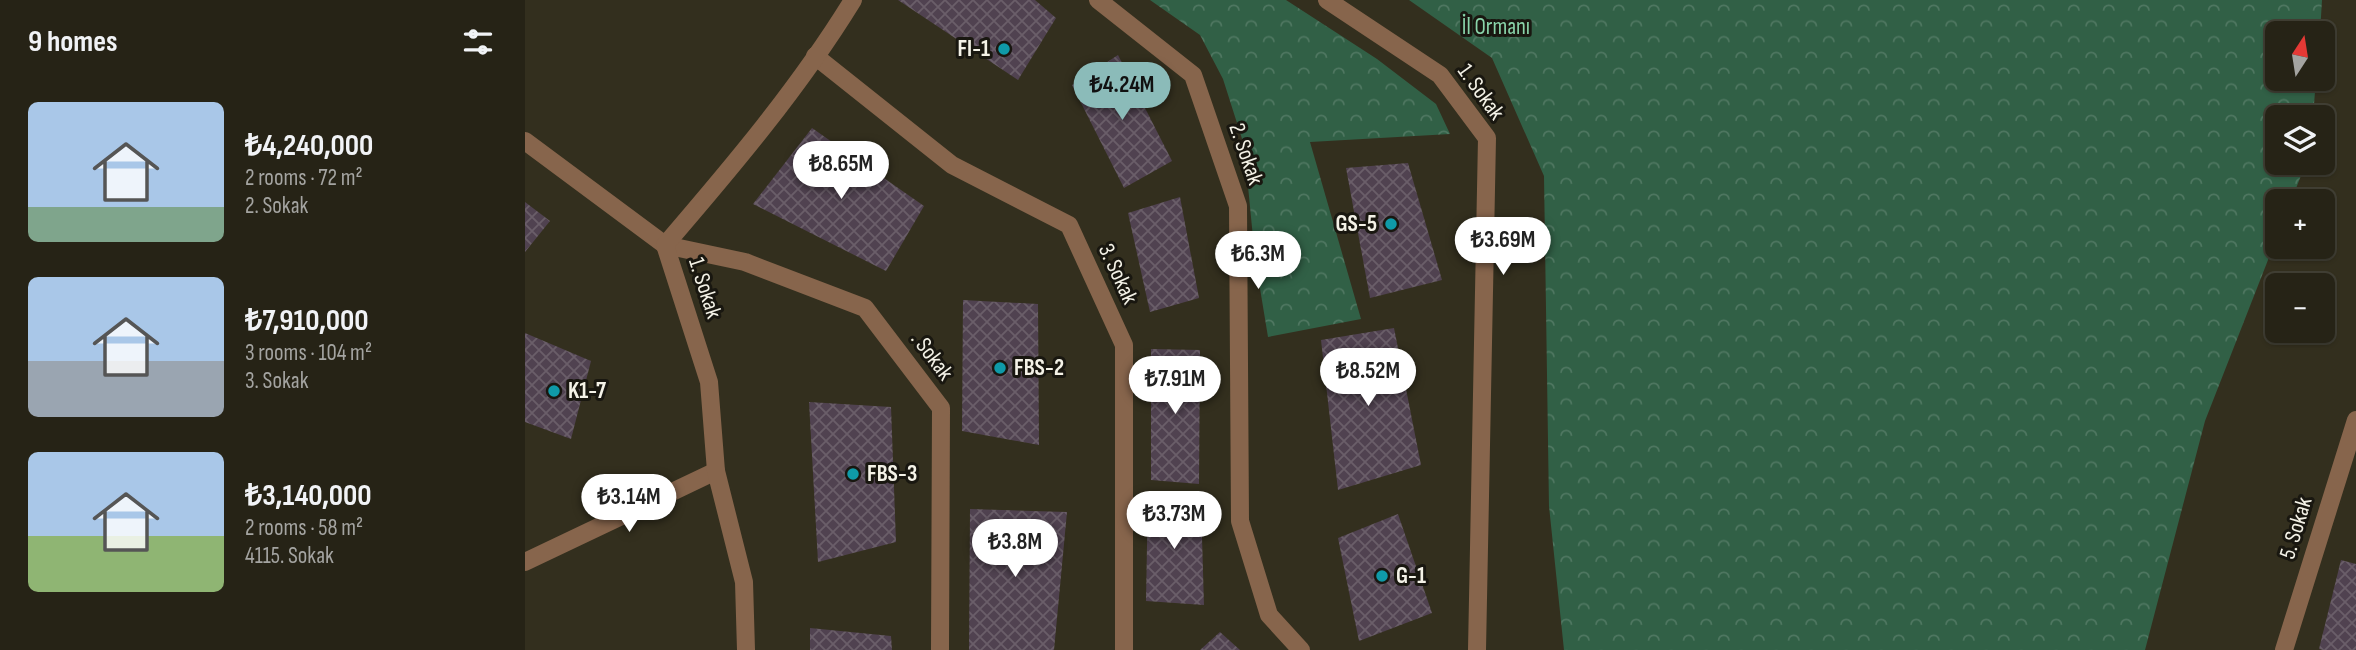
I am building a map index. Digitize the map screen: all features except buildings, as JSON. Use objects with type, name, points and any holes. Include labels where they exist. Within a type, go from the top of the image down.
[{"type":"street","name":"1. Sokak","points":[[746,650],[744,582],[716,471],[709,382],[665,245],[738,160],[834,31],[853,0]]},
{"type":"street","name":"2. Sokak","points":[[1098,0],[1193,75],[1238,206],[1240,521],[1269,615],[1301,650]]},
{"type":"street","name":"1. Sokak","points":[[1327,0],[1440,75],[1487,138],[1477,650]]},
{"type":"street","name":"3. Sokak","points":[[815,56],[952,165],[1069,225],[1124,345],[1124,650]]},
{"type":"street","points":[[525,141],[665,245]]},
{"type":"street","name":". Sokak","points":[[665,245],[745,262],[865,308],[941,408],[940,650]]},
{"type":"street","name":"5. Sokak","points":[[2284,650],[2356,420]]},
{"type":"street","points":[[525,562],[716,471]]},
{"type":"green space","points":[[1150,0],[1286,0],[1377,59],[1436,104],[1450,134],[1310,142],[1361,319],[1268,337],[1255,258],[1244,145],[1223,79],[1200,35]]},
{"type":"green space","name":"İl Ormanı","points":[[1409,0],[2322,0],[2321,21],[2265,21],[2265,91],[2315,91],[2314,105],[2265,105],[2265,175],[2301,175],[2296,189],[2265,189],[2265,259],[2268,259],[2205,421],[2145,650],[1564,650],[1549,506],[1544,176],[1492,58]]},
{"type":"place","name":"FI-1","points":[[1004,49]]},
{"type":"place","name":"GS-5","points":[[1391,224]]},
{"type":"place","name":"FBS-2","points":[[1000,368]]},
{"type":"place","name":"K1-7","points":[[554,391]]},
{"type":"place","name":"FBS-3","points":[[853,474]]},
{"type":"place","name":"G-1","points":[[1382,576]]}]
